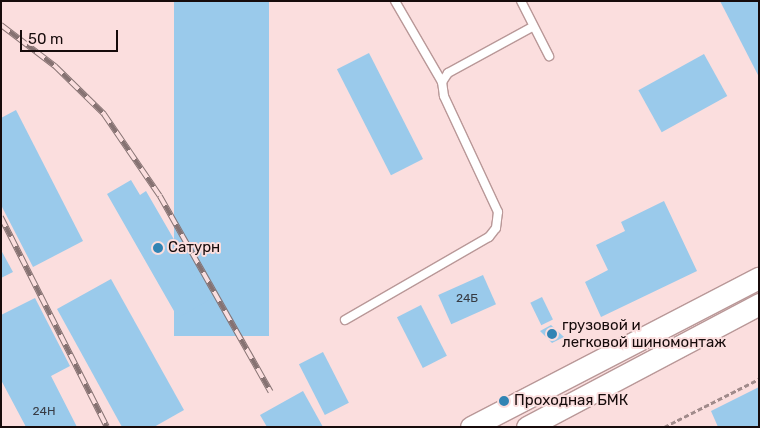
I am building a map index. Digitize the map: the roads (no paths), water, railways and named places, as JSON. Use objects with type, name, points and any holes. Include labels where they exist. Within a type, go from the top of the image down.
[{"type":"main road","points":[[471,427],[759,278]]},
{"type":"main road","points":[[527,427],[759,304]]},
{"type":"lane","points":[[345,320],[489,237],[496,228],[498,212],[444,96],[442,82],[395,1]]},
{"type":"lane","points":[[521,1],[532,27],[549,56]]},
{"type":"lane","points":[[442,82],[448,74],[532,27]]},
{"type":"railway","points":[[1,25],[55,66],[104,114],[160,196],[271,392]]},
{"type":"railway","points":[[1,217],[107,427]]},
{"type":"place","name":"Сатурн","points":[[158,248]]},
{"type":"place","name":"грузовой и легковой шиномонтаж","points":[[552,334]]},
{"type":"place","name":"Проходная БМК","points":[[504,401]]}]
